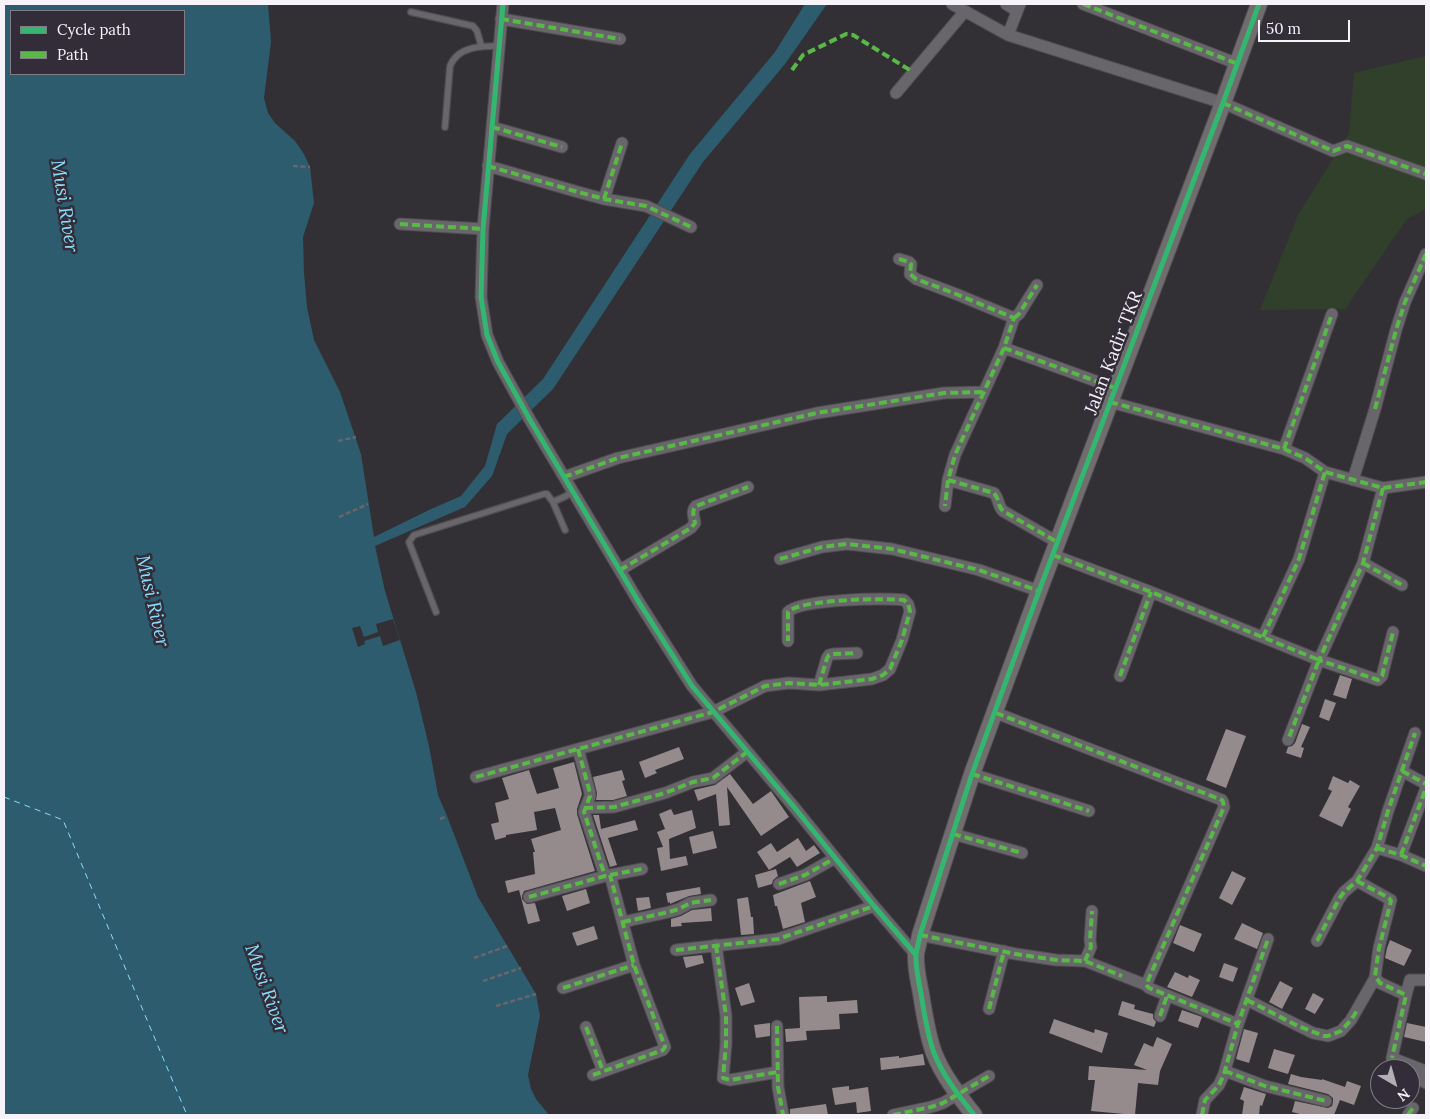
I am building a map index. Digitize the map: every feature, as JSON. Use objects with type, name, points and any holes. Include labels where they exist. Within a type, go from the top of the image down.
[{"type":"street","points":[[503,4],[483,229],[481,297],[487,335],[498,362],[572,491],[692,686],[916,955]]},
{"type":"street","points":[[952,4],[1008,35],[1223,103],[1333,151],[1347,146],[1426,174]]},
{"type":"street","points":[[1006,4],[1019,7],[1008,35]]},
{"type":"street","points":[[1083,4],[1238,64]]},
{"type":"street","name":"Jalan Kadir TKR","points":[[974,1115],[957,1094],[935,1055],[927,1026],[917,967],[916,955],[920,935],[972,774],[1259,4]]},
{"type":"street","points":[[896,93],[964,11]]},
{"type":"street","points":[[502,19],[620,39]]},
{"type":"street","points":[[492,126],[562,147]]},
{"type":"street","points":[[604,199],[622,144]]},
{"type":"street","points":[[488,166],[604,199],[646,206],[691,227]]},
{"type":"street","points":[[400,224],[483,229]]},
{"type":"street","points":[[1353,480],[1375,409],[1404,302],[1426,254]]},
{"type":"street","points":[[899,259],[911,264],[910,274],[916,279],[1014,318]]},
{"type":"street","points":[[945,506],[954,454],[1004,348],[1014,318],[1019,314],[1037,285]]},
{"type":"street","points":[[1284,449],[1332,314]]},
{"type":"street","points":[[1004,348],[1112,395],[1284,449],[1305,458],[1325,472],[1384,488],[1426,482]]},
{"type":"street","points":[[564,477],[618,458],[817,413],[944,393],[982,392]]},
{"type":"street","points":[[1262,636],[1299,559],[1325,472]]},
{"type":"street","points":[[948,480],[994,493],[998,498],[999,508],[1003,512],[1055,549],[1151,592],[1319,660],[1378,680],[1382,676],[1393,632]]},
{"type":"street","points":[[620,570],[691,528],[695,523],[692,512],[696,506],[748,487]]},
{"type":"street","points":[[1288,740],[1319,660],[1363,563],[1384,488]]},
{"type":"street","points":[[780,559],[822,546],[847,544],[892,549],[979,570],[1039,592]]},
{"type":"street","points":[[1363,563],[1402,585]]},
{"type":"street","points":[[1120,676],[1151,592]]},
{"type":"street","points":[[476,777],[713,712],[765,686],[872,679],[883,675],[890,669],[902,640],[910,611],[908,604],[904,600],[883,599],[835,600],[794,608],[788,612],[788,641]]},
{"type":"street","points":[[818,684],[827,658],[830,655],[857,653]]},
{"type":"street","points":[[996,712],[1222,800],[1224,807],[1146,985]]},
{"type":"street","points":[[1317,941],[1341,895],[1357,882],[1377,848],[1414,732]]},
{"type":"street","points":[[578,749],[590,793],[584,812],[608,876],[634,965],[664,1048],[663,1050],[598,1073],[586,1027]]},
{"type":"street","points":[[585,808],[614,807],[665,793],[693,782],[713,778],[747,752]]},
{"type":"street","points":[[1402,771],[1426,784]]},
{"type":"street","points":[[972,774],[1089,811]]},
{"type":"street","points":[[1402,855],[1426,788]]},
{"type":"street","points":[[953,834],[1022,853]]},
{"type":"street","points":[[1377,848],[1402,855],[1426,866]]},
{"type":"street","points":[[779,884],[806,875],[835,858]]},
{"type":"street","points":[[529,897],[608,876],[642,870]]},
{"type":"street","points":[[1247,1000],[1318,1034],[1335,1034],[1346,1026],[1375,978],[1379,948],[1391,900],[1357,882]]},
{"type":"street","points":[[623,922],[670,912],[690,903],[711,900]]},
{"type":"street","points":[[676,950],[778,940],[874,906]]},
{"type":"street","points":[[1085,961],[1090,946],[1092,911]]},
{"type":"street","points":[[920,935],[1056,960],[1085,961],[1238,1024]]},
{"type":"street","points":[[1202,1115],[1206,1099],[1222,1080],[1238,1024],[1268,938]]},
{"type":"street","points":[[724,945],[727,1079],[778,1072]]},
{"type":"street","points":[[989,1009],[1004,951]]},
{"type":"street","points":[[563,988],[634,965]]},
{"type":"street","points":[[1375,978],[1380,983],[1406,995]]},
{"type":"street","points":[[1426,980],[1410,980],[1392,1058],[1423,1070],[1419,1079],[1426,1083]]},
{"type":"street","points":[[1160,1016],[1167,996]]},
{"type":"street","points":[[777,1026],[778,1087],[783,1115]]},
{"type":"street","points":[[1225,1071],[1265,1086],[1326,1101]]},
{"type":"street","points":[[893,1115],[937,1105],[989,1076]]},
{"type":"lane","points":[[411,12],[474,26],[478,31],[481,46]]},
{"type":"lane","points":[[444,127],[450,66],[453,59],[468,50],[481,46],[499,46]]},
{"type":"lane","points":[[553,502],[572,491]]},
{"type":"lane","points":[[436,612],[409,542],[414,534],[544,494],[547,494],[553,502],[565,530]]},
{"type":"path","points":[[293,166],[310,167]]},
{"type":"path","points":[[338,441],[356,437]]},
{"type":"path","points":[[339,517],[368,504]]},
{"type":"path","points":[[440,819],[447,816]]},
{"type":"path","points":[[474,958],[507,946]]},
{"type":"path","points":[[483,981],[521,968]]},
{"type":"path","points":[[496,1006],[536,994]]},
{"type":"green space","points":[[1426,56],[1426,209],[1407,219],[1345,309],[1260,310],[1298,215],[1349,133],[1354,73]]},
{"type":"water","name":"Musi River","points":[[4,4],[268,4],[271,42],[264,98],[268,113],[275,123],[295,141],[310,167],[314,203],[303,237],[307,307],[314,340],[340,392],[361,454],[374,537],[461,496],[485,466],[497,424],[543,379],[690,154],[775,52],[805,4],[827,4],[785,64],[703,162],[553,389],[507,434],[492,476],[465,507],[375,546],[385,591],[416,692],[438,795],[478,897],[536,994],[540,1016],[528,1075],[531,1089],[536,1099],[549,1115],[4,1115]]},
{"type":"pier","points":[[393,619],[400,640],[383,646],[380,636],[364,641],[365,644],[358,647],[352,628],[360,626],[364,637],[378,632],[376,624]]},
{"type":"building","points":[[1340,675],[1352,679],[1346,699],[1333,695]]},
{"type":"building","points":[[1325,699],[1336,703],[1329,721],[1319,717]]},
{"type":"building","points":[[1302,724],[1310,727],[1301,747],[1304,748],[1301,758],[1286,753],[1288,747],[1295,743]]},
{"type":"building","points":[[1226,729],[1246,736],[1226,788],[1206,780]]},
{"type":"building","points":[[679,747],[684,759],[655,770],[657,773],[645,778],[639,762]]},
{"type":"building","points":[[574,762],[582,794],[577,814],[595,871],[524,891],[522,899],[527,904],[535,903],[540,921],[528,924],[519,890],[508,893],[505,881],[535,874],[533,852],[535,852],[531,839],[561,830],[555,808],[534,812],[537,830],[506,835],[506,837],[495,840],[491,824],[499,822],[495,803],[509,799],[502,778],[529,770],[537,794],[559,788],[553,768]]},
{"type":"building","points":[[622,770],[625,780],[622,781],[627,796],[613,800],[596,800],[597,793],[593,777]]},
{"type":"building","points":[[730,774],[753,804],[771,791],[789,817],[761,836],[727,787],[730,825],[719,826],[716,794],[698,801],[694,790],[715,785]]},
{"type":"building","points":[[1333,776],[1348,783],[1350,780],[1360,786],[1348,807],[1351,809],[1342,827],[1319,816],[1332,791],[1328,789]]},
{"type":"building","points":[[671,809],[674,815],[692,810],[696,828],[669,839],[670,859],[686,856],[688,865],[661,871],[657,848],[663,847],[657,832],[665,829],[659,814]]},
{"type":"building","points":[[593,815],[599,815],[601,829],[635,820],[638,830],[608,838],[617,865],[610,867]]},
{"type":"building","points":[[713,831],[717,848],[693,854],[689,837]]},
{"type":"building","points":[[798,838],[806,851],[814,845],[820,853],[797,867],[790,857],[769,870],[757,852],[771,843],[777,852]]},
{"type":"building","points":[[776,869],[778,876],[773,880],[772,884],[758,888],[755,875]]},
{"type":"building","points":[[1232,871],[1246,878],[1232,905],[1219,898]]},
{"type":"building","points":[[810,881],[816,897],[801,903],[805,922],[783,929],[773,895]]},
{"type":"building","points":[[700,887],[701,894],[668,903],[666,893]]},
{"type":"building","points":[[586,889],[590,903],[567,911],[562,896]]},
{"type":"building","points":[[649,897],[651,908],[638,911],[636,898]]},
{"type":"building","points":[[748,897],[751,917],[753,917],[754,934],[741,935],[737,899]]},
{"type":"building","points":[[711,908],[712,921],[681,923],[682,926],[671,927],[671,919],[692,910]]},
{"type":"building","points":[[1242,923],[1263,933],[1257,949],[1234,939]]},
{"type":"building","points":[[1180,925],[1202,934],[1194,952],[1173,943]]},
{"type":"building","points":[[594,926],[598,939],[577,946],[572,933]]},
{"type":"building","points":[[1390,940],[1412,950],[1404,966],[1385,958]]},
{"type":"building","points":[[702,955],[704,963],[686,968],[683,957]]},
{"type":"building","points":[[1224,963],[1238,968],[1233,982],[1219,977]]},
{"type":"building","points":[[1175,972],[1188,978],[1189,975],[1200,980],[1192,997],[1167,987]]},
{"type":"building","points":[[1280,981],[1293,988],[1282,1009],[1269,1002]]},
{"type":"building","points":[[749,983],[755,1002],[741,1006],[735,988]]},
{"type":"building","points":[[1313,993],[1324,999],[1315,1014],[1305,1009]]},
{"type":"building","points":[[827,996],[827,1002],[857,1000],[858,1013],[839,1014],[840,1029],[806,1031],[807,1040],[786,1042],[785,1029],[800,1028],[799,997]]},
{"type":"building","points":[[1122,1001],[1135,1005],[1134,1009],[1153,1014],[1156,1022],[1154,1027],[1118,1015]]},
{"type":"building","points":[[1182,1010],[1202,1017],[1198,1028],[1178,1021]]},
{"type":"building","points":[[1054,1019],[1094,1033],[1095,1029],[1108,1033],[1102,1053],[1049,1033]]},
{"type":"building","points":[[770,1023],[770,1036],[756,1038],[754,1025]]},
{"type":"building","points":[[1407,1023],[1426,1027],[1426,1042],[1404,1037]]},
{"type":"building","points":[[1244,1029],[1258,1033],[1249,1063],[1236,1059]]},
{"type":"building","points":[[1157,1037],[1172,1044],[1160,1071],[1158,1085],[1138,1083],[1135,1115],[1091,1111],[1095,1080],[1088,1080],[1089,1066],[1147,1070],[1134,1065],[1144,1043],[1153,1047]]},
{"type":"building","points":[[1274,1049],[1295,1055],[1288,1074],[1268,1068]]},
{"type":"building","points":[[923,1054],[925,1065],[881,1070],[880,1058],[899,1056],[899,1058]]},
{"type":"building","points":[[1291,1074],[1322,1079],[1345,1087],[1347,1081],[1361,1086],[1354,1105],[1340,1100],[1334,1115],[1304,1115],[1292,1112],[1295,1101],[1328,1108],[1332,1106],[1333,1098],[1328,1094],[1288,1084]]},
{"type":"building","points":[[849,1086],[849,1090],[868,1087],[871,1111],[857,1113],[856,1102],[835,1105],[832,1088]]},
{"type":"building","points":[[1244,1087],[1266,1094],[1262,1106],[1260,1105],[1259,1115],[1242,1115],[1244,1101],[1240,1099]]},
{"type":"building","points":[[826,1104],[828,1115],[790,1115],[790,1109]]},
{"type":"ferry route","points":[[4,797],[63,820],[187,1115]]},
{"type":"marked path","points":[[1083,4],[1238,64]]},
{"type":"marked path","points":[[501,19],[620,39]]},
{"type":"marked path","points":[[792,70],[803,55],[846,34],[853,35],[913,72]]},
{"type":"marked path","points":[[1223,103],[1333,151],[1347,146],[1426,174]]},
{"type":"marked path","points":[[492,127],[562,147]]},
{"type":"marked path","points":[[604,199],[622,143]]},
{"type":"marked path","points":[[488,166],[604,199],[646,206],[691,227]]},
{"type":"marked path","points":[[400,224],[483,229]]},
{"type":"marked path","points":[[1375,409],[1405,302],[1426,254]]},
{"type":"marked path","points":[[899,259],[911,264],[910,274],[916,279],[1014,318],[1004,348],[955,455],[948,480],[945,506]]},
{"type":"marked path","points":[[1014,318],[1019,314],[1037,285]]},
{"type":"marked path","points":[[1284,449],[1332,314]]},
{"type":"marked path","points":[[1004,348],[1115,388]]},
{"type":"marked path","points":[[564,477],[618,458],[817,413],[944,393],[982,392]]},
{"type":"marked path","points":[[1110,402],[1284,449],[1305,458],[1325,472],[1383,488],[1426,482]]},
{"type":"marked path","points":[[1263,637],[1299,559],[1325,472]]},
{"type":"marked path","points":[[948,480],[994,493],[1003,511],[1057,542]]},
{"type":"marked path","points":[[620,570],[691,528],[695,523],[693,512],[696,506],[748,487]]},
{"type":"marked path","points":[[1383,488],[1363,563],[1319,660],[1378,680],[1382,676],[1393,632]]},
{"type":"marked path","points":[[780,559],[822,547],[847,544],[892,549],[979,570],[1039,591]]},
{"type":"marked path","points":[[1053,555],[1151,592],[1319,660],[1288,740]]},
{"type":"marked path","points":[[1363,563],[1402,585]]},
{"type":"marked path","points":[[1120,676],[1151,592]]},
{"type":"marked path","points":[[476,777],[713,712],[765,686],[789,683],[819,685],[872,679],[883,675],[890,669],[902,640],[910,611],[908,604],[904,600],[862,599],[808,604],[788,612],[788,641]]},
{"type":"marked path","points":[[819,685],[829,655],[857,653]]},
{"type":"marked path","points":[[996,713],[1222,800],[1224,807],[1146,985],[1149,988],[1238,1024]]},
{"type":"marked path","points":[[1317,941],[1339,899],[1357,881],[1377,848],[1415,733]]},
{"type":"marked path","points":[[578,749],[590,793],[584,812],[605,876]]},
{"type":"marked path","points":[[585,808],[614,807],[665,793],[693,782],[713,778],[747,752]]},
{"type":"marked path","points":[[1402,771],[1426,784]]},
{"type":"marked path","points":[[972,774],[1089,811]]},
{"type":"marked path","points":[[1401,855],[1426,788]]},
{"type":"marked path","points":[[953,834],[1022,853]]},
{"type":"marked path","points":[[1377,848],[1401,855],[1426,866]]},
{"type":"marked path","points":[[779,884],[805,875],[835,858]]},
{"type":"marked path","points":[[529,897],[605,876],[642,869]]},
{"type":"marked path","points":[[593,1075],[663,1050],[665,1047],[634,965],[610,875]]},
{"type":"marked path","points":[[1357,881],[1389,898],[1391,901],[1379,948],[1375,976],[1380,983],[1406,995],[1392,1058]]},
{"type":"marked path","points":[[623,922],[669,912],[690,903],[711,900]]},
{"type":"marked path","points":[[676,950],[778,939],[874,906]]},
{"type":"marked path","points":[[1085,961],[1091,947],[1092,911]]},
{"type":"marked path","points":[[920,935],[1016,954],[1056,960],[1085,961],[1122,976]]},
{"type":"marked path","points":[[1202,1115],[1205,1100],[1219,1085],[1224,1074],[1238,1024],[1268,939]]},
{"type":"marked path","points":[[716,945],[726,1016],[723,1078],[730,1080],[778,1072]]},
{"type":"marked path","points":[[989,1009],[1004,951]]},
{"type":"marked path","points":[[563,988],[634,965]]},
{"type":"marked path","points":[[1160,1016],[1167,996]]},
{"type":"marked path","points":[[1247,1000],[1298,1026],[1324,1036],[1341,1031],[1358,1009]]},
{"type":"marked path","points":[[777,1026],[778,1087],[783,1115]]},
{"type":"marked path","points":[[586,1027],[603,1071]]},
{"type":"marked path","points":[[1225,1071],[1265,1086],[1326,1101]]},
{"type":"marked path","points":[[893,1115],[943,1103],[989,1076]]},
{"type":"marked path","points":[[1408,1115],[1412,1109]]},
{"type":"cycle path","points":[[503,4],[483,229],[481,297],[487,335],[498,362],[530,420],[640,604],[692,686],[916,955]]},
{"type":"cycle path","points":[[974,1115],[947,1078],[938,1061],[928,1034],[916,966],[916,954],[920,935],[972,774],[1259,4]]}]
